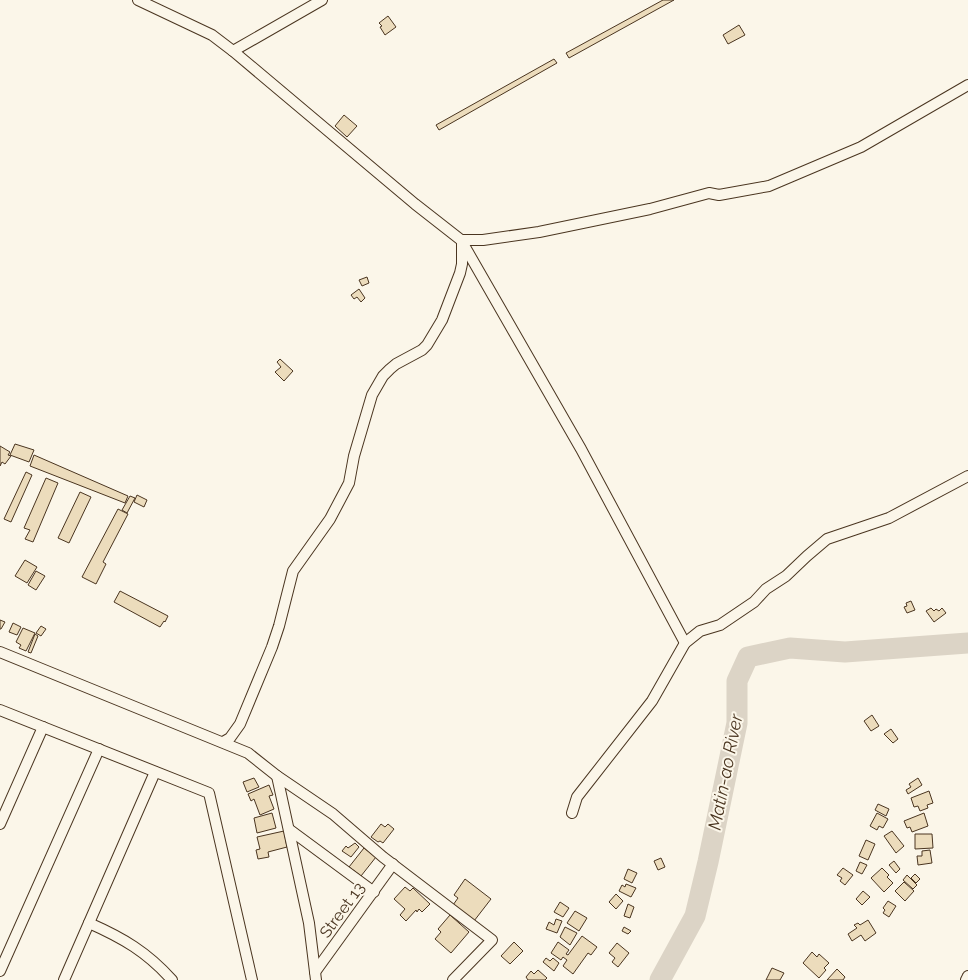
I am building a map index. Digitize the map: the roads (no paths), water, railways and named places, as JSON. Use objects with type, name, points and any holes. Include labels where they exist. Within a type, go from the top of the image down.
[{"type":"street","points":[[138,0],[212,35],[415,204],[462,240],[581,449],[685,643]]},
{"type":"street","points":[[233,51],[322,0]]},
{"type":"street","points":[[462,240],[483,240],[539,232],[650,209],[708,193],[719,195],[768,186],[861,147],[968,85]]},
{"type":"street","points":[[223,742],[230,738],[240,724],[272,647],[280,626],[293,571],[330,519],[349,483],[354,456],[372,395],[390,369],[422,350],[442,320],[462,264],[462,240]]},
{"type":"street","points":[[572,813],[578,797],[652,701],[685,643],[700,631],[720,625],[754,602],[766,589],[786,576],[827,540],[889,518],[968,476]]},
{"type":"street","points":[[0,652],[248,753],[277,776],[333,814],[393,864],[492,940],[453,980]]},
{"type":"street","points":[[0,710],[209,793],[252,980]]},
{"type":"street","points":[[0,824],[44,727]]},
{"type":"street","points":[[0,971],[99,749]]},
{"type":"street","points":[[64,980],[156,772]]},
{"type":"street","points":[[277,776],[309,923],[315,976]]},
{"type":"street","points":[[290,830],[374,892]]},
{"type":"street","name":"Street 13","points":[[315,976],[393,864]]},
{"type":"street","points":[[89,923],[135,947],[156,963],[172,980]]},
{"type":"street","points":[[966,980],[968,976]]},
{"type":"waterway","name":"Matin-ao River","points":[[660,980],[695,916],[737,723],[737,681],[748,657],[790,648],[845,652],[968,643]]}]
